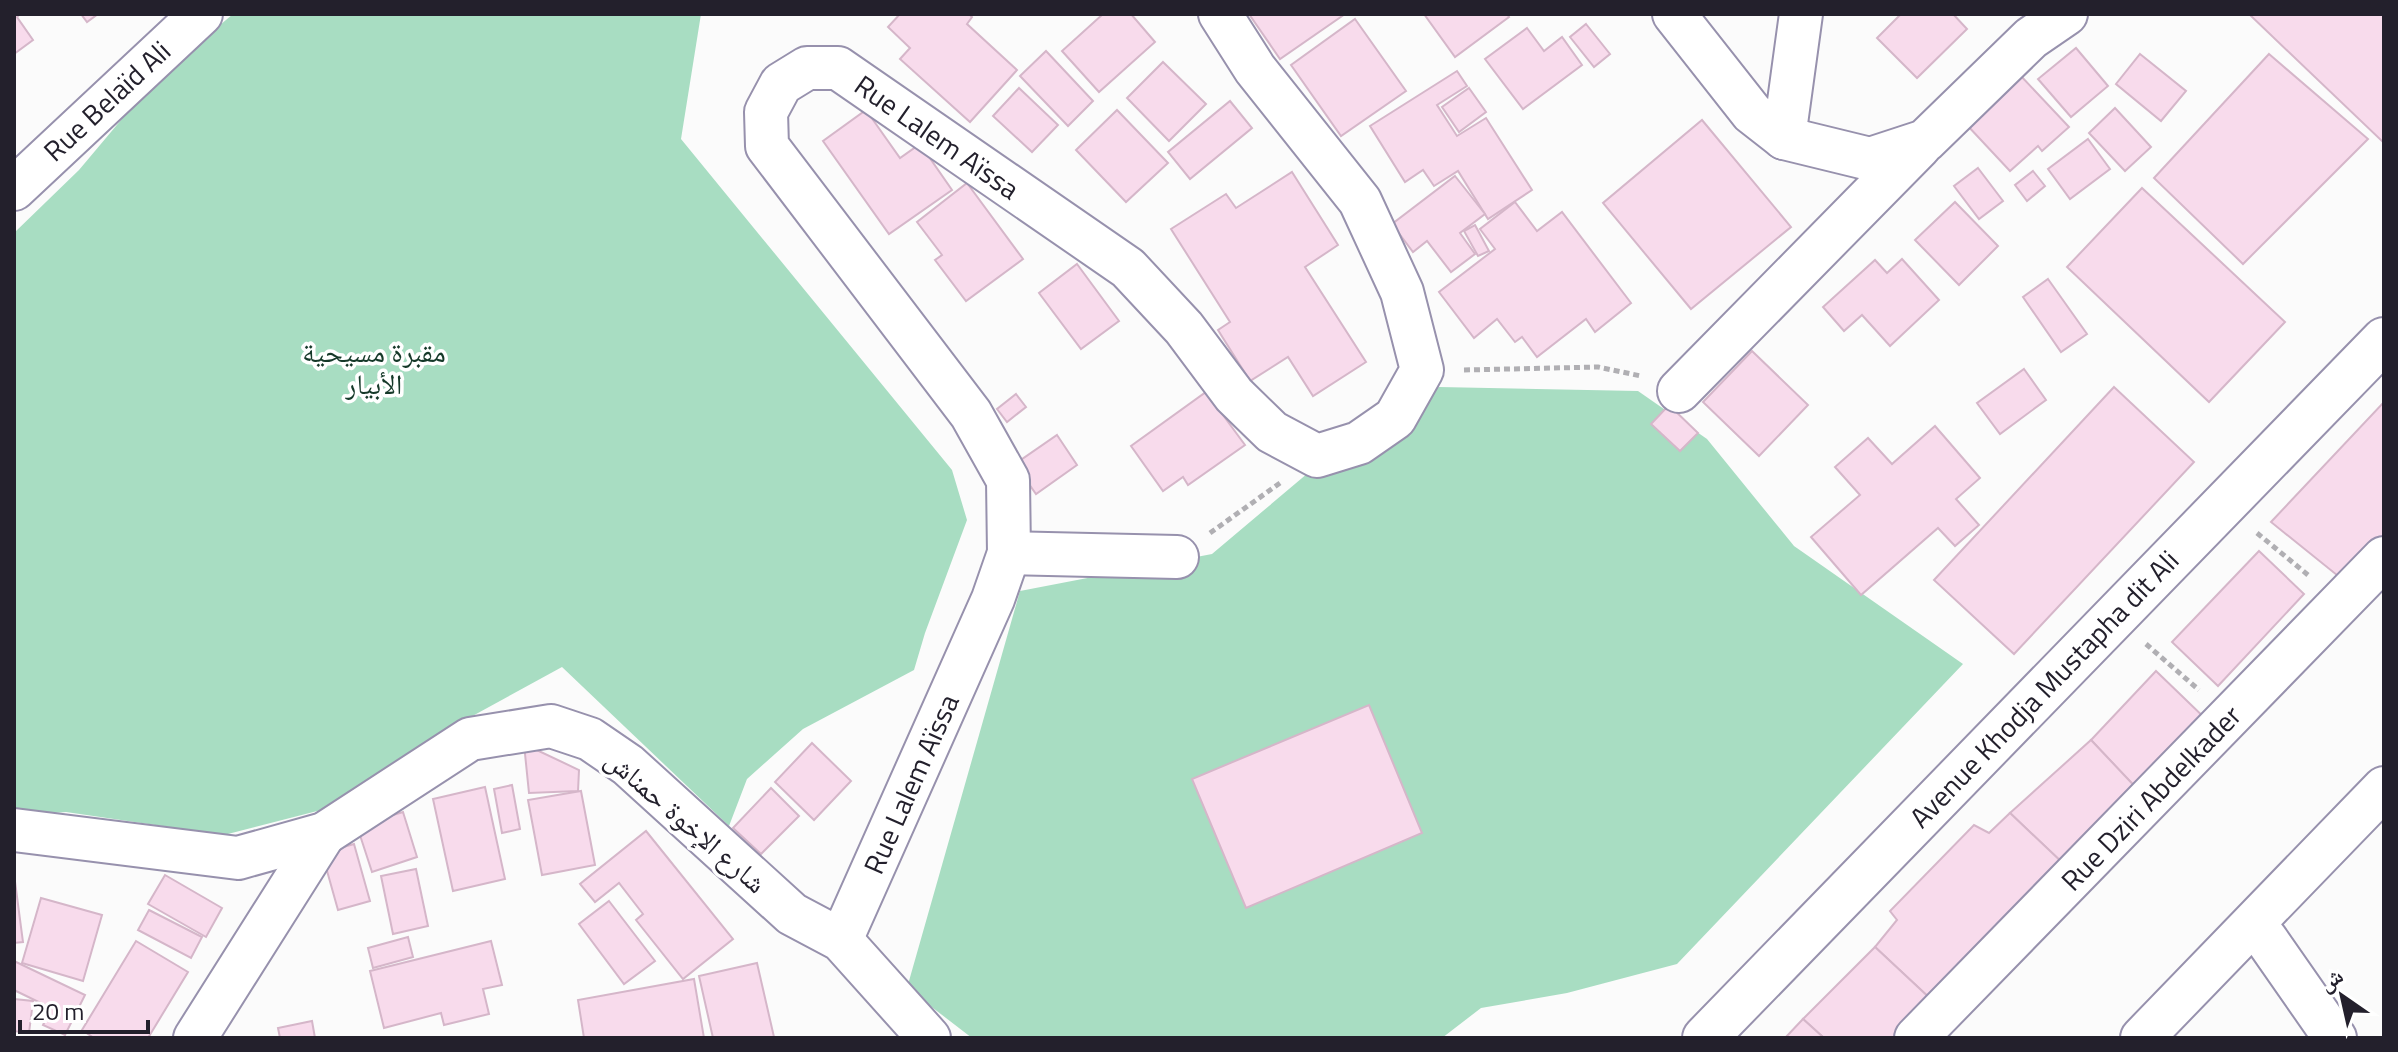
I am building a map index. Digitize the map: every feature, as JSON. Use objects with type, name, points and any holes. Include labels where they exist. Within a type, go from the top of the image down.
[{"type":"main road","name":"Avenue Khodja Mustapha dit Ali","points":[[1705,1038],[2384,340]]},
{"type":"street","name":"Rue Belaïd Ali","points":[[14,189],[201,14]]},
{"type":"street","points":[[1220,14],[1255,69],[1360,201],[1402,292],[1422,370],[1395,418],[1359,443],[1317,456]]},
{"type":"street","points":[[1674,14],[1752,113],[1784,138],[1870,159],[1925,141]]},
{"type":"street","points":[[1784,138],[1801,14]]},
{"type":"street","points":[[1679,391],[1925,141],[2031,38],[2066,14]]},
{"type":"street","name":"Rue Lalem Aïssa","points":[[841,940],[993,599],[1009,553],[1008,480],[971,414],[767,146],[766,112],[781,84],[807,68],[838,68],[1128,268],[1184,328],[1234,395],[1253,414],[1272,432],[1317,456]]},
{"type":"street","points":[[1009,553],[1177,557]]},
{"type":"street","name":"Rue Dziri Abdelkader","points":[[1916,1038],[2384,558]]},
{"type":"street","name":"شارع الإخوة حمناش","points":[[324,834],[470,739],[551,726],[590,739],[628,765],[792,914],[841,940],[929,1038]]},
{"type":"street","points":[[2142,1038],[2384,788]]},
{"type":"street","points":[[2169,1038],[2384,819]]},
{"type":"street","points":[[14,830],[238,858],[324,834]]},
{"type":"street","points":[[195,1038],[324,834]]},
{"type":"street","points":[[2266,939],[2335,1038]]},
{"type":"path","points":[[1422,370],[1598,367],[1642,376],[1679,391]]},
{"type":"path","points":[[1177,557],[1317,456]]},
{"type":"path","points":[[2222,505],[2342,602]]},
{"type":"path","points":[[2115,617],[2230,717]]},
{"type":"green space","name":"مقبرة مسيحية الأبيار","points":[[233,14],[701,14],[681,139],[952,470],[967,520],[914,670],[803,729],[747,779],[729,826],[562,667],[467,719],[325,809],[224,835],[66,812],[14,816],[14,233],[79,170],[153,82]]},
{"type":"green space","points":[[1439,387],[1638,391],[1707,439],[1794,546],[1963,664],[1677,964],[1567,993],[1481,1008],[1442,1038],[972,1038],[907,988],[1020,591],[1212,554],[1365,425]]},
{"type":"building","points":[[14,14],[20,14],[17,17],[33,40],[14,54]]},
{"type":"building","points":[[81,14],[98,14],[87,22]]},
{"type":"building","points":[[900,14],[969,14],[972,17],[967,24],[1017,70],[970,122],[900,59],[910,48],[888,27]]},
{"type":"building","points":[[1103,14],[1131,14],[1155,42],[1099,92],[1062,51]]},
{"type":"building","points":[[1249,14],[1345,14],[1280,59]]},
{"type":"building","points":[[1424,14],[1507,14],[1509,17],[1455,57]]},
{"type":"building","points":[[1901,14],[1953,14],[1967,29],[1917,78],[1877,38]]},
{"type":"building","points":[[2249,14],[2384,14],[2384,143]]},
{"type":"building","points":[[1355,19],[1406,91],[1341,136],[1291,65]]},
{"type":"building","points":[[1586,24],[1610,54],[1594,67],[1570,37]]},
{"type":"building","points":[[1527,28],[1544,51],[1562,37],[1582,65],[1523,109],[1485,59]]},
{"type":"building","points":[[2076,48],[2108,86],[2071,117],[2038,79]]},
{"type":"building","points":[[1046,51],[1093,101],[1068,126],[1020,76]]},
{"type":"building","points":[[2140,54],[2186,91],[2161,121],[2116,84]]},
{"type":"building","points":[[2269,54],[2368,139],[2243,264],[2154,178]]},
{"type":"building","points":[[1163,62],[1206,104],[1169,141],[1127,98]]},
{"type":"building","points":[[1457,71],[1467,86],[1437,105],[1457,136],[1486,118],[1532,190],[1488,219],[1458,171],[1434,186],[1423,170],[1405,182],[1370,126]]},
{"type":"building","points":[[2020,75],[2069,127],[2042,151],[2038,146],[2010,171],[1966,124]]},
{"type":"building","points":[[1019,88],[1058,125],[1032,152],[993,116]]},
{"type":"building","points":[[1469,88],[1486,112],[1459,132],[1442,107]]},
{"type":"building","points":[[1230,101],[1252,128],[1190,179],[1168,152]]},
{"type":"building","points":[[2115,108],[2151,147],[2125,171],[2089,133]]},
{"type":"building","points":[[866,110],[900,158],[920,144],[952,190],[889,234],[823,141]]},
{"type":"building","points":[[1117,110],[1168,163],[1126,202],[1076,150]]},
{"type":"building","points":[[1702,120],[1791,227],[1691,309],[1603,203]]},
{"type":"building","points":[[2088,139],[2110,169],[2070,199],[2048,169]]},
{"type":"building","points":[[1978,168],[2003,201],[1979,219],[1954,186]]},
{"type":"building","points":[[2033,171],[2045,186],[2027,201],[2015,185]]},
{"type":"building","points":[[1292,172],[1338,245],[1305,267],[1366,362],[1313,396],[1288,357],[1250,381],[1218,330],[1230,322],[1171,229],[1226,194],[1236,208]]},
{"type":"building","points":[[1455,176],[1485,214],[1460,233],[1475,254],[1451,272],[1427,241],[1413,252],[1392,224]]},
{"type":"building","points":[[967,183],[1023,259],[966,301],[935,260],[942,255],[917,222]]},
{"type":"building","points":[[2142,188],[2285,322],[2209,402],[2067,267]]},
{"type":"building","points":[[1515,202],[1537,231],[1562,212],[1631,303],[1595,332],[1586,319],[1537,357],[1522,337],[1515,342],[1497,319],[1474,338],[1439,292],[1495,249],[1480,229]]},
{"type":"building","points":[[1955,202],[1998,246],[1959,285],[1915,240]]},
{"type":"building","points":[[1475,225],[1489,251],[1478,256],[1464,231]]},
{"type":"building","points":[[1902,259],[1939,300],[1890,346],[1862,315],[1844,331],[1823,307],[1875,260],[1887,273]]},
{"type":"building","points":[[1077,264],[1119,321],[1081,349],[1039,293]]},
{"type":"building","points":[[2048,279],[2087,334],[2061,352],[2023,297]]},
{"type":"building","points":[[1752,351],[1808,405],[1759,456],[1703,402]]},
{"type":"building","points":[[2024,369],[2046,400],[2000,434],[1977,403]]},
{"type":"building","points":[[2114,387],[2194,462],[2014,654],[1934,580]]},
{"type":"building","points":[[1206,392],[1245,445],[1188,485],[1183,477],[1163,491],[1131,446]]},
{"type":"building","points":[[1016,394],[1026,407],[1007,422],[997,409]]},
{"type":"building","points":[[2384,402],[2384,555],[2353,588],[2271,522]]},
{"type":"building","points":[[1669,405],[1698,433],[1680,451],[1651,424]]},
{"type":"building","points":[[1935,426],[1980,478],[1956,499],[1979,525],[1955,546],[1938,528],[1861,595],[1811,537],[1860,495],[1835,467],[1868,438],[1892,464]]},
{"type":"building","points":[[1057,435],[1077,465],[1036,494],[1015,464]]},
{"type":"building","points":[[2259,551],[2304,594],[2218,686],[2172,642]]},
{"type":"building","points":[[2156,671],[2212,725],[2141,793],[2091,740]]},
{"type":"building","points":[[1369,705],[1422,833],[1246,908],[1192,779]]},
{"type":"building","points":[[2091,740],[2141,793],[2068,868],[2010,813]]},
{"type":"building","points":[[812,743],[851,781],[814,820],[775,782]]},
{"type":"building","points":[[524,744],[579,770],[578,791],[529,793]]},
{"type":"building","points":[[512,785],[520,829],[502,833],[494,789]]},
{"type":"building","points":[[485,787],[505,879],[453,891],[433,799]]},
{"type":"building","points":[[771,788],[799,816],[761,854],[733,828]]},
{"type":"building","points":[[581,791],[595,865],[542,875],[528,800]]},
{"type":"building","points":[[403,812],[417,857],[372,872],[357,826]]},
{"type":"building","points":[[2010,813],[2068,868],[1935,1003],[1875,947],[1897,920],[1890,911],[1974,825],[1989,833]]},
{"type":"building","points":[[646,831],[733,939],[683,979],[636,920],[643,914],[619,883],[595,902],[580,884]]},
{"type":"building","points":[[354,844],[370,901],[338,910],[322,853]]},
{"type":"building","points":[[416,869],[428,926],[393,934],[381,876]]},
{"type":"building","points":[[14,874],[23,942],[14,943]]},
{"type":"building","points":[[165,875],[222,908],[206,937],[148,904]]},
{"type":"building","points":[[41,898],[102,915],[83,981],[22,963]]},
{"type":"building","points":[[609,901],[655,961],[624,984],[579,924]]},
{"type":"building","points":[[149,910],[202,937],[191,958],[138,930]]},
{"type":"building","points":[[408,937],[413,957],[373,968],[368,948]]},
{"type":"building","points":[[136,941],[188,972],[148,1038],[94,1038],[82,1030]]},
{"type":"building","points":[[491,941],[502,985],[483,989],[489,1014],[444,1025],[441,1013],[384,1028],[370,971]]},
{"type":"building","points":[[1875,947],[1935,1003],[1898,1038],[1824,1038],[1803,1019]]},
{"type":"building","points":[[14,961],[85,995],[65,1035],[43,1025],[51,1008],[14,990]]},
{"type":"building","points":[[757,963],[774,1037],[713,1038],[699,976]]},
{"type":"building","points":[[694,979],[704,1038],[584,1038],[578,1000]]},
{"type":"building","points":[[14,999],[33,1001],[29,1033],[14,1031]]},
{"type":"building","points":[[1803,1019],[1824,1038],[1785,1038]]},
{"type":"building","points":[[312,1021],[315,1038],[280,1038],[278,1028]]}]
